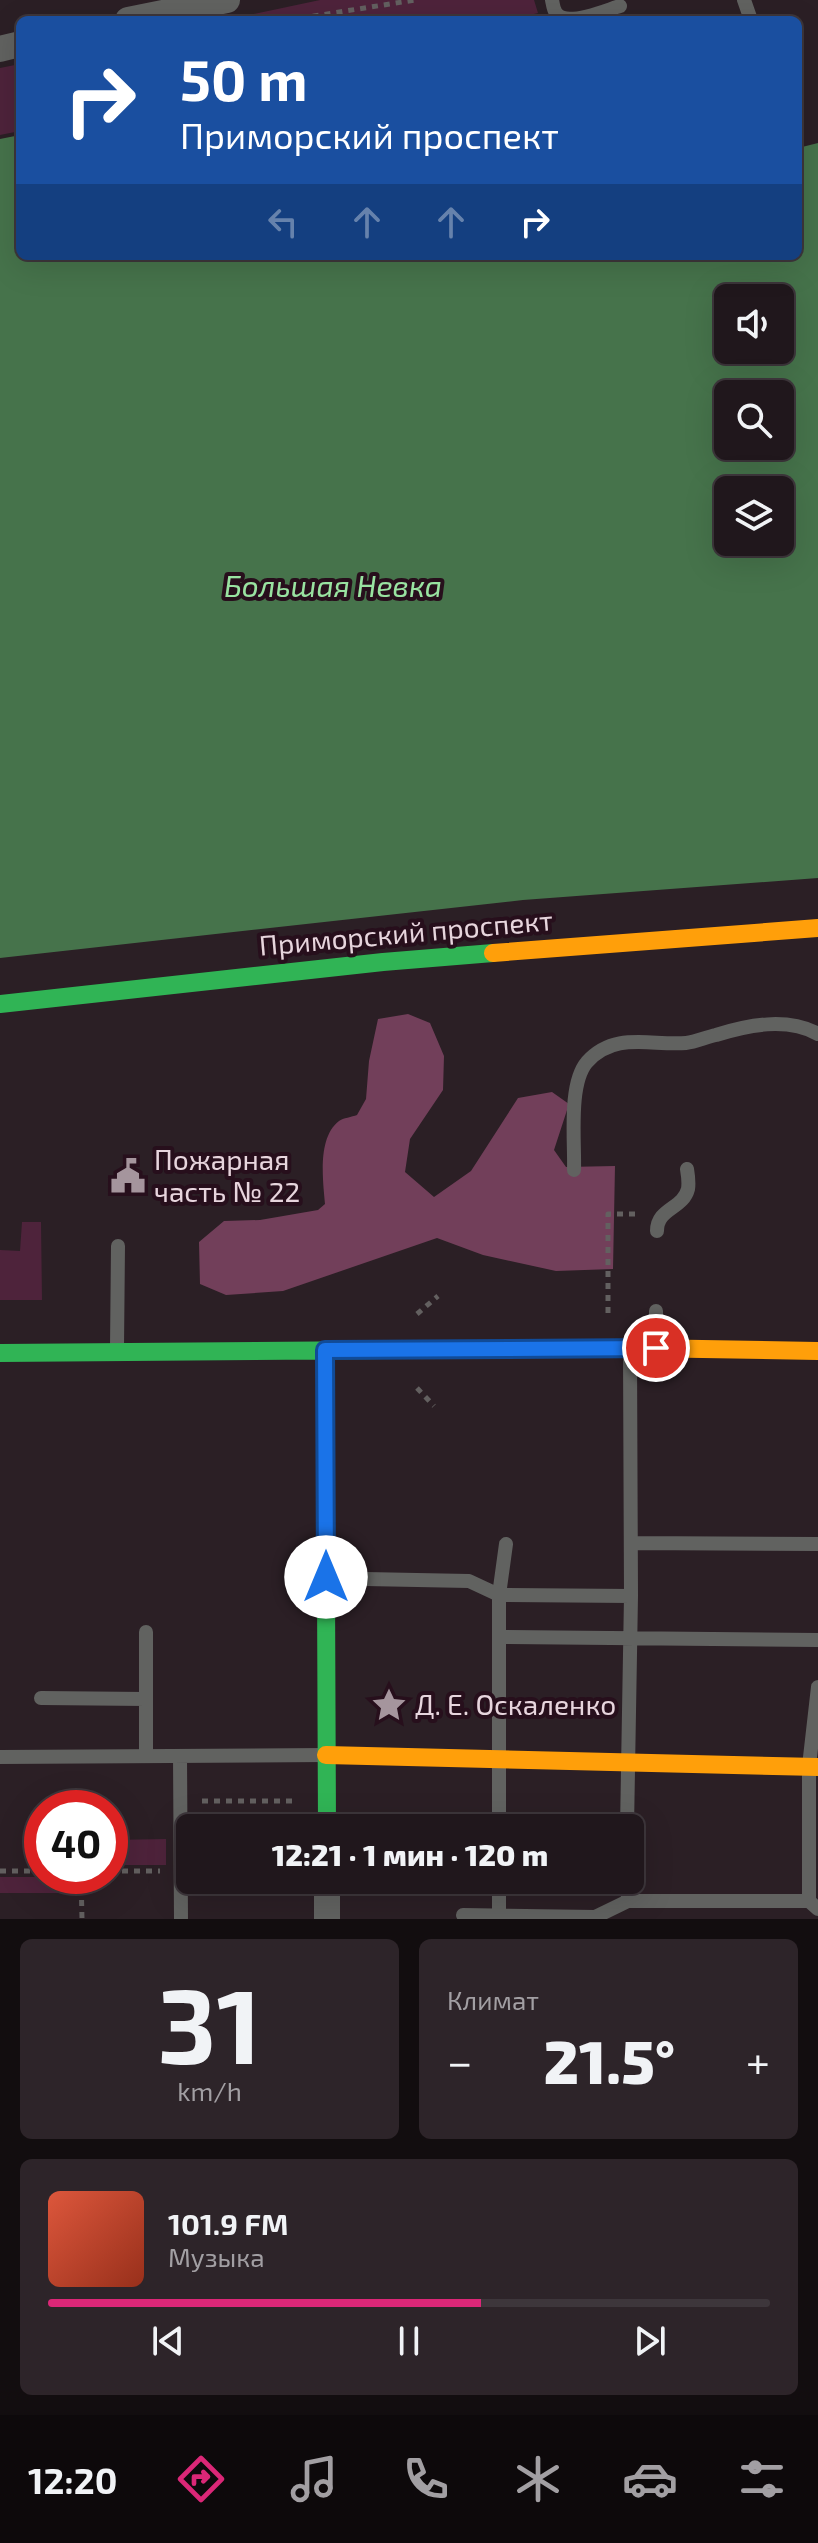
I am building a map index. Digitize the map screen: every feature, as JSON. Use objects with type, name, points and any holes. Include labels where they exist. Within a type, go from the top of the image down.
[{"type":"main road","name":"Приморский проспект","points":[[0,1004],[383,962],[818,928]]},
{"type":"main road","points":[[0,1353],[630,1348],[818,1351]]},
{"type":"main road","points":[[325,1350],[327,1814]]},
{"type":"main road","points":[[326,1755],[814,1766]]},
{"type":"street","points":[[141,16],[177,5],[227,0]]},
{"type":"street","points":[[327,1894],[327,1919]]},
{"type":"lane","points":[[587,16],[620,6]]},
{"type":"lane","points":[[574,1170],[576,1088],[585,1064],[602,1048],[626,1041],[687,1043],[744,1027],[780,1024],[806,1027],[818,1034]]},
{"type":"lane","points":[[657,1231],[657,1222],[662,1214],[682,1200],[688,1189],[687,1169]]},
{"type":"lane","points":[[117,1352],[118,1246]]},
{"type":"lane","points":[[656,1311],[656,1348]]},
{"type":"lane","points":[[627,1814],[631,1596],[630,1348]]},
{"type":"lane","points":[[631,1543],[818,1544]]},
{"type":"lane","points":[[499,1814],[499,1595],[506,1544]]},
{"type":"lane","points":[[365,1579],[469,1581],[499,1595],[631,1596]]},
{"type":"lane","points":[[146,1632],[146,1756]]},
{"type":"lane","points":[[499,1637],[818,1640]]},
{"type":"lane","points":[[463,1915],[499,1918],[595,1917],[628,1901],[814,1905],[814,1766],[818,1687]]},
{"type":"lane","points":[[41,1698],[146,1699]]},
{"type":"lane","points":[[0,1757],[326,1755]]},
{"type":"lane","points":[[180,1756],[181,1814]]},
{"type":"lane","points":[[181,1894],[181,1919]]},
{"type":"lane","points":[[499,1894],[499,1918]]},
{"type":"lane","points":[[628,1894],[628,1901]]},
{"type":"path","points":[[314,16],[415,0]]},
{"type":"path","points":[[608,1314],[608,1214],[662,1214]]},
{"type":"path","points":[[417,1314],[438,1296]]},
{"type":"path","points":[[417,1388],[434,1406]]},
{"type":"path","points":[[181,1801],[301,1801]]},
{"type":"path","points":[[128,1871],[176,1870]]},
{"type":"path","points":[[0,1871],[24,1871]]},
{"type":"path","points":[[81,1894],[82,1919]]},
{"type":"shaded area","points":[[320,0],[534,0],[538,13],[526,16],[245,16]]},
{"type":"shaded area","points":[[16,65],[16,132],[0,135],[0,68]]},
{"type":"shaded area","points":[[408,1014],[430,1023],[444,1056],[443,1090],[410,1139],[405,1172],[434,1197],[471,1171],[518,1098],[552,1092],[569,1104],[554,1150],[566,1167],[615,1166],[613,1269],[556,1271],[483,1255],[437,1238],[283,1291],[226,1295],[200,1284],[199,1242],[224,1221],[260,1220],[318,1210],[325,1204],[324,1148],[332,1128],[339,1121],[357,1115],[366,1099],[369,1061],[378,1019]]},
{"type":"shaded area","points":[[22,1222],[41,1222],[42,1300],[0,1300],[0,1250],[20,1251]]},
{"type":"shaded area","points":[[166,1839],[166,1865],[128,1865],[128,1840]]},
{"type":"shaded area","points":[[0,1877],[24,1877],[24,1893],[0,1893]]},
{"type":"water","name":"Большая Невка","points":[[16,136],[16,260],[802,260],[802,147],[818,143],[818,878],[523,900],[0,958],[0,139]]},
{"type":"traffic: fast","points":[[0,1004],[493,953]]},
{"type":"traffic: fast","points":[[0,1353],[641,1348]]},
{"type":"traffic: fast","points":[[325,1350],[327,1814]]},
{"type":"traffic: slow","points":[[493,953],[818,928]]},
{"type":"traffic: slow","points":[[641,1348],[818,1351]]},
{"type":"traffic: slow","points":[[326,1755],[818,1767]]},
{"type":"place","name":"Пожарная часть № 22","points":[[128,1176]]},
{"type":"place","name":"Д. Е. Оскаленко","points":[[389,1705]]},
{"type":"route","points":[[326,1577],[325,1350],[656,1348]]}]
